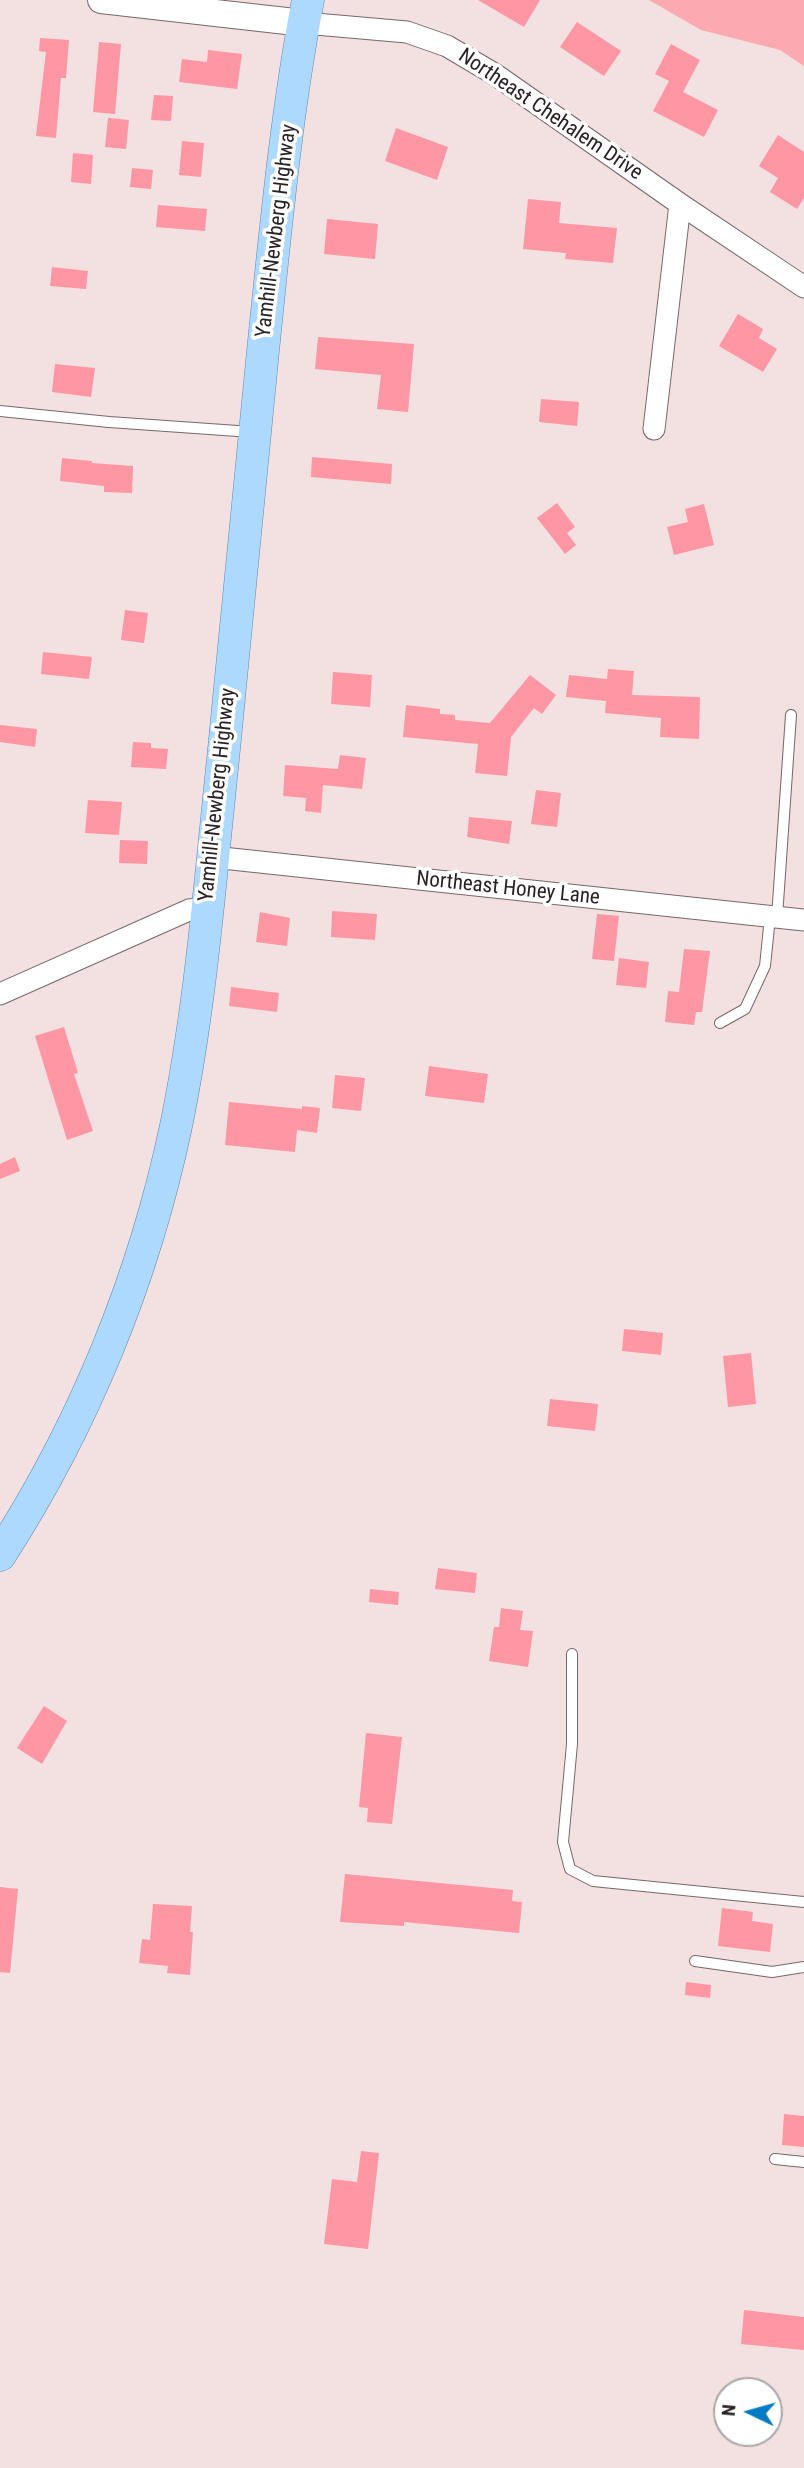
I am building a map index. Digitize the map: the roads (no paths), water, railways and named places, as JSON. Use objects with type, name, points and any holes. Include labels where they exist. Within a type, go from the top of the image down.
[{"type":"main road","name":"Yamhill-Newberg Highway","points":[[0,1555],[28,1511],[83,1406],[136,1274],[156,1208],[175,1128],[190,1048],[213,857],[255,432],[287,141],[306,11]]},
{"type":"street","name":"Northeast Chehalem Drive","points":[[101,0],[306,11],[407,32],[447,46],[496,75],[804,288]]},
{"type":"street","points":[[654,429],[680,204]]},
{"type":"street","name":"Northeast Honey Lane","points":[[213,857],[804,920]]},
{"type":"street","points":[[0,994],[189,910],[207,908]]},
{"type":"lane","points":[[0,411],[255,432]]},
{"type":"lane","points":[[720,1023],[745,1009],[765,966],[774,917],[791,715]]},
{"type":"lane","points":[[572,1654],[572,1744],[563,1842],[570,1869],[593,1881],[804,1902]]},
{"type":"lane","points":[[695,1961],[772,1972],[804,1967]]},
{"type":"lane","points":[[775,2159],[804,2162]]}]
